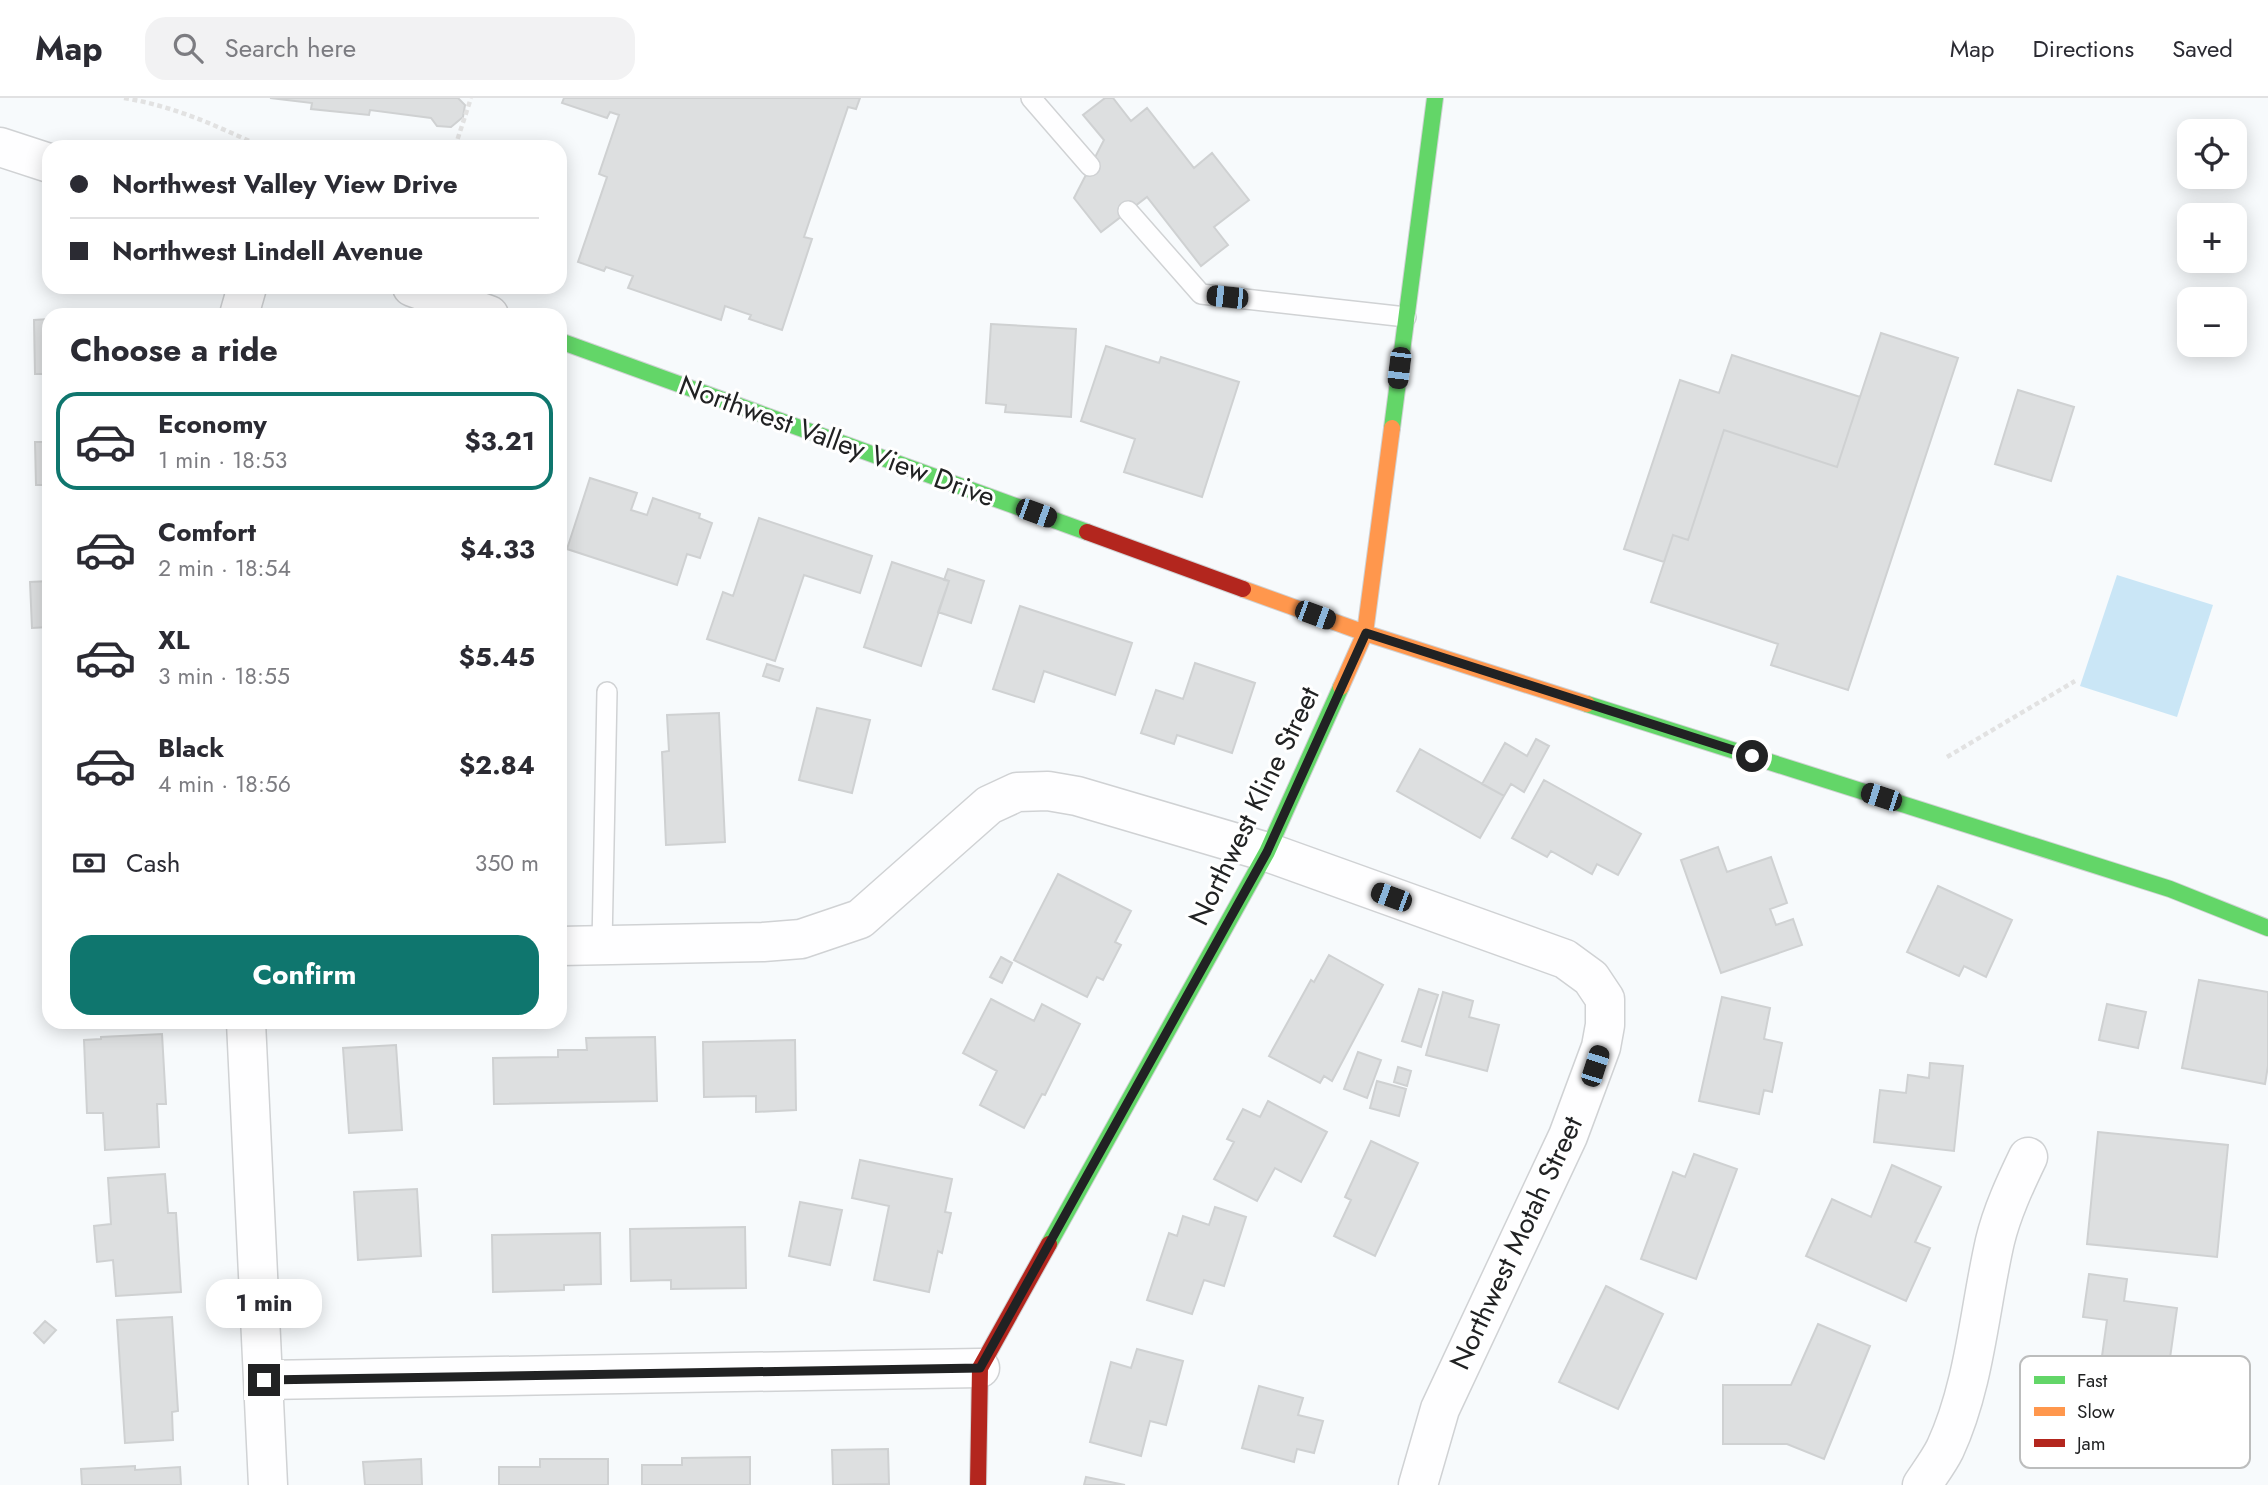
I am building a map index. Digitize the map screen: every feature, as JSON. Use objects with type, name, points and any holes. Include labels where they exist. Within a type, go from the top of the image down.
[{"type":"street","name":"Northwest Kline Street","points":[[978,1485],[980,1368],[1267,852],[1366,633],[1434,98]]},
{"type":"street","points":[[0,147],[42,161]]},
{"type":"street","points":[[431,294],[470,308]]},
{"type":"street","name":"Northwest Valley View Drive","points":[[567,344],[1366,633],[2170,889],[2268,928]]},
{"type":"street","points":[[567,946],[762,942],[801,939],[834,928],[860,919],[989,805],[1017,792],[1048,791],[1077,796],[1267,852]]},
{"type":"street","name":"Northwest Motah Street","points":[[1267,852],[1565,959],[1591,978],[1605,999],[1605,1026],[1601,1047],[1568,1136],[1440,1409],[1418,1485]]},
{"type":"street","points":[[246,1029],[268,1485]]},
{"type":"street","points":[[1922,1485],[1944,1450],[1959,1412],[1970,1372],[1995,1241],[2006,1205],[2028,1157]]},
{"type":"street","points":[[264,1380],[980,1368]]},
{"type":"lane","points":[[1031,98],[1090,166]]},
{"type":"lane","points":[[1128,211],[1201,294],[1406,317]]},
{"type":"lane","points":[[602,945],[607,692]]},
{"type":"path","points":[[124,98],[148,102],[201,118],[247,140]]},
{"type":"path","points":[[458,140],[471,98]]},
{"type":"path","points":[[1947,757],[2075,681]]},
{"type":"shaded area","points":[[2117,575],[2213,605],[2177,717],[2080,686]]},
{"type":"building","points":[[270,98],[458,98],[465,105],[463,117],[451,127],[437,126],[431,118],[370,110],[369,115],[311,109],[312,103]]},
{"type":"building","points":[[564,98],[860,98],[856,109],[848,107],[804,237],[812,239],[782,330],[749,319],[751,315],[725,306],[721,320],[628,288],[633,276],[606,267],[604,271],[578,262],[607,177],[599,174],[619,115],[610,112],[607,118],[562,103]]},
{"type":"building","points":[[1105,98],[1113,98],[1131,121],[1147,108],[1194,168],[1212,153],[1249,200],[1214,227],[1228,245],[1201,266],[1147,197],[1101,232],[1074,198],[1104,140],[1083,115]]},
{"type":"building","points":[[42,319],[42,374],[35,374],[34,320]]},
{"type":"building","points":[[991,324],[1076,329],[1071,417],[1005,412],[1006,405],[986,403]]},
{"type":"building","points":[[1881,333],[1958,358],[1848,690],[1771,665],[1778,644],[1651,602],[1673,535],[1688,540],[1724,430],[1837,467]]},
{"type":"building","points":[[1106,346],[1159,363],[1161,357],[1239,382],[1202,497],[1124,472],[1135,439],[1081,421]]},
{"type":"building","points":[[1732,355],[1860,397],[1837,467],[1724,430],[1688,540],[1673,535],[1664,562],[1624,549],[1680,380],[1719,393]]},
{"type":"building","points":[[2018,390],[2074,407],[2051,481],[1995,464]]},
{"type":"building","points":[[35,442],[42,442],[42,485],[36,485]]},
{"type":"building","points":[[590,478],[637,493],[631,510],[647,515],[653,498],[700,514],[699,518],[712,523],[700,558],[687,554],[677,585],[567,549]]},
{"type":"building","points":[[759,518],[872,556],[860,593],[804,575],[775,661],[707,639],[723,592],[733,596]]},
{"type":"building","points":[[892,562],[949,581],[921,666],[864,647]]},
{"type":"building","points":[[948,569],[984,581],[971,623],[938,612],[949,581],[944,580]]},
{"type":"building","points":[[42,581],[42,627],[32,628],[30,582]]},
{"type":"building","points":[[1020,606],[1132,643],[1115,695],[1044,671],[1034,702],[993,689]]},
{"type":"building","points":[[1195,663],[1255,683],[1232,753],[1177,735],[1174,744],[1141,733],[1156,690],[1183,699]]},
{"type":"building","points":[[767,664],[783,669],[779,681],[763,676]]},
{"type":"building","points":[[817,708],[870,720],[852,793],[799,780]]},
{"type":"building","points":[[719,713],[725,842],[666,845],[662,752],[669,751],[667,715]]},
{"type":"building","points":[[1536,739],[1549,746],[1524,792],[1511,784],[1504,796],[1482,784],[1505,743],[1527,756]]},
{"type":"building","points":[[1420,749],[1504,796],[1480,838],[1397,791]]},
{"type":"building","points":[[1544,780],[1641,834],[1618,875],[1597,864],[1592,874],[1551,851],[1547,857],[1512,838]]},
{"type":"building","points":[[1718,847],[1727,872],[1771,857],[1787,903],[1770,909],[1776,925],[1793,919],[1802,945],[1721,973],[1681,860]]},
{"type":"building","points":[[1058,874],[1131,911],[1115,942],[1121,945],[1103,980],[1097,977],[1087,997],[1014,960]]},
{"type":"building","points":[[1938,886],[2012,920],[1986,977],[1964,966],[1959,976],[1907,952]]},
{"type":"building","points":[[1329,955],[1383,985],[1332,1081],[1324,1076],[1320,1083],[1269,1056],[1311,980],[1314,982]]},
{"type":"building","points":[[1001,957],[1012,963],[1002,983],[990,977]]},
{"type":"building","points":[[2199,980],[2268,992],[2268,1066],[2265,1084],[2182,1068]]},
{"type":"building","points":[[1419,989],[1438,995],[1421,1047],[1402,1041]]},
{"type":"building","points":[[1443,992],[1473,1001],[1469,1017],[1499,1025],[1487,1071],[1426,1055]]},
{"type":"building","points":[[1722,997],[1770,1008],[1764,1039],[1782,1043],[1772,1092],[1764,1090],[1759,1114],[1699,1101]]},
{"type":"building","points":[[991,999],[1034,1021],[1042,1004],[1080,1024],[1045,1095],[1042,1094],[1024,1128],[980,1105],[997,1071],[963,1053]]},
{"type":"building","points":[[2107,1004],[2146,1012],[2138,1048],[2099,1040]]},
{"type":"building","points":[[162,1034],[166,1104],[157,1104],[159,1147],[105,1150],[103,1113],[87,1113],[84,1040]]},
{"type":"building","points":[[655,1037],[657,1101],[494,1104],[493,1058],[558,1057],[558,1050],[587,1050],[586,1038]]},
{"type":"building","points":[[795,1040],[796,1110],[756,1112],[756,1096],[704,1097],[703,1042]]},
{"type":"building","points":[[396,1045],[402,1130],[349,1133],[343,1048]]},
{"type":"building","points":[[1358,1052],[1381,1060],[1367,1098],[1344,1089]]},
{"type":"building","points":[[1930,1063],[1963,1066],[1954,1151],[1874,1142],[1880,1090],[1906,1093],[1908,1075],[1929,1078]]},
{"type":"building","points":[[1398,1067],[1411,1071],[1407,1086],[1394,1082]]},
{"type":"building","points":[[1377,1081],[1406,1089],[1399,1116],[1370,1108]]},
{"type":"building","points":[[1268,1101],[1327,1132],[1301,1182],[1275,1168],[1257,1201],[1214,1179],[1234,1142],[1227,1139],[1243,1109],[1260,1117]]},
{"type":"building","points":[[2098,1132],[2228,1145],[2217,1257],[2087,1244]]},
{"type":"building","points":[[1371,1141],[1418,1163],[1375,1256],[1334,1236],[1351,1200],[1345,1197]]},
{"type":"building","points":[[1694,1154],[1737,1169],[1696,1279],[1641,1259],[1673,1172],[1685,1177]]},
{"type":"building","points":[[860,1160],[952,1179],[945,1212],[951,1213],[942,1253],[938,1251],[929,1292],[874,1280],[889,1206],[852,1198]]},
{"type":"building","points":[[1892,1165],[1941,1187],[1915,1242],[1930,1248],[1906,1301],[1806,1256],[1832,1199],[1871,1217]]},
{"type":"building","points":[[165,1174],[168,1213],[176,1213],[181,1292],[116,1296],[113,1260],[97,1262],[94,1226],[111,1224],[108,1178]]},
{"type":"building","points":[[417,1189],[421,1256],[358,1260],[354,1192]]},
{"type":"building","points":[[800,1202],[842,1210],[830,1265],[789,1256]]},
{"type":"building","points":[[1215,1207],[1246,1217],[1224,1286],[1204,1280],[1192,1314],[1147,1300],[1169,1233],[1177,1236],[1183,1216],[1209,1225]]},
{"type":"building","points":[[745,1227],[746,1288],[671,1289],[671,1280],[631,1281],[630,1229]]},
{"type":"building","points":[[600,1233],[601,1284],[564,1285],[564,1290],[493,1292],[492,1235]]},
{"type":"building","points":[[2089,1274],[2127,1279],[2124,1301],[2177,1308],[2170,1356],[2102,1356],[2107,1320],[2083,1317]]},
{"type":"building","points":[[1606,1286],[1663,1314],[1618,1409],[1559,1382]]},
{"type":"building","points":[[172,1317],[178,1411],[172,1412],[173,1440],[125,1443],[117,1320]]},
{"type":"building","points":[[45,1321],[56,1330],[44,1343],[34,1333]]},
{"type":"building","points":[[1818,1324],[1870,1346],[1824,1459],[1787,1444],[1723,1444],[1723,1385],[1791,1385]]},
{"type":"building","points":[[1137,1349],[1183,1361],[1166,1425],[1150,1421],[1141,1456],[1090,1442],[1111,1362],[1131,1368]]},
{"type":"building","points":[[1259,1386],[1303,1398],[1298,1415],[1323,1421],[1314,1453],[1297,1449],[1294,1462],[1242,1448]]},
{"type":"building","points":[[888,1449],[889,1484],[833,1485],[832,1450]]},
{"type":"building","points":[[750,1457],[750,1485],[642,1485],[642,1465],[682,1465],[682,1458]]},
{"type":"building","points":[[421,1459],[422,1485],[365,1485],[363,1462]]},
{"type":"building","points":[[540,1459],[608,1459],[608,1485],[499,1485],[499,1467],[540,1467]]},
{"type":"building","points":[[135,1466],[135,1470],[180,1467],[181,1485],[82,1485],[81,1469]]},
{"type":"building","points":[[1086,1477],[1125,1485],[1084,1485]]},
{"type":"traffic: fast","points":[[1392,428],[1435,98]]},
{"type":"traffic: fast","points":[[567,344],[1087,532]]},
{"type":"traffic: fast","points":[[1049,1244],[1267,852],[1341,687]]},
{"type":"traffic: fast","points":[[1587,704],[2170,889],[2268,928]]},
{"type":"traffic: slow","points":[[1341,687],[1365,633],[1392,428]]},
{"type":"traffic: slow","points":[[1243,589],[1365,633],[1587,704]]},
{"type":"traffic: jam","points":[[1087,532],[1243,589]]},
{"type":"traffic: jam","points":[[978,1485],[980,1368],[1049,1244]]},
{"type":"route","points":[[264,1380],[980,1368],[1267,852],[1366,633],[1752,756]]}]
